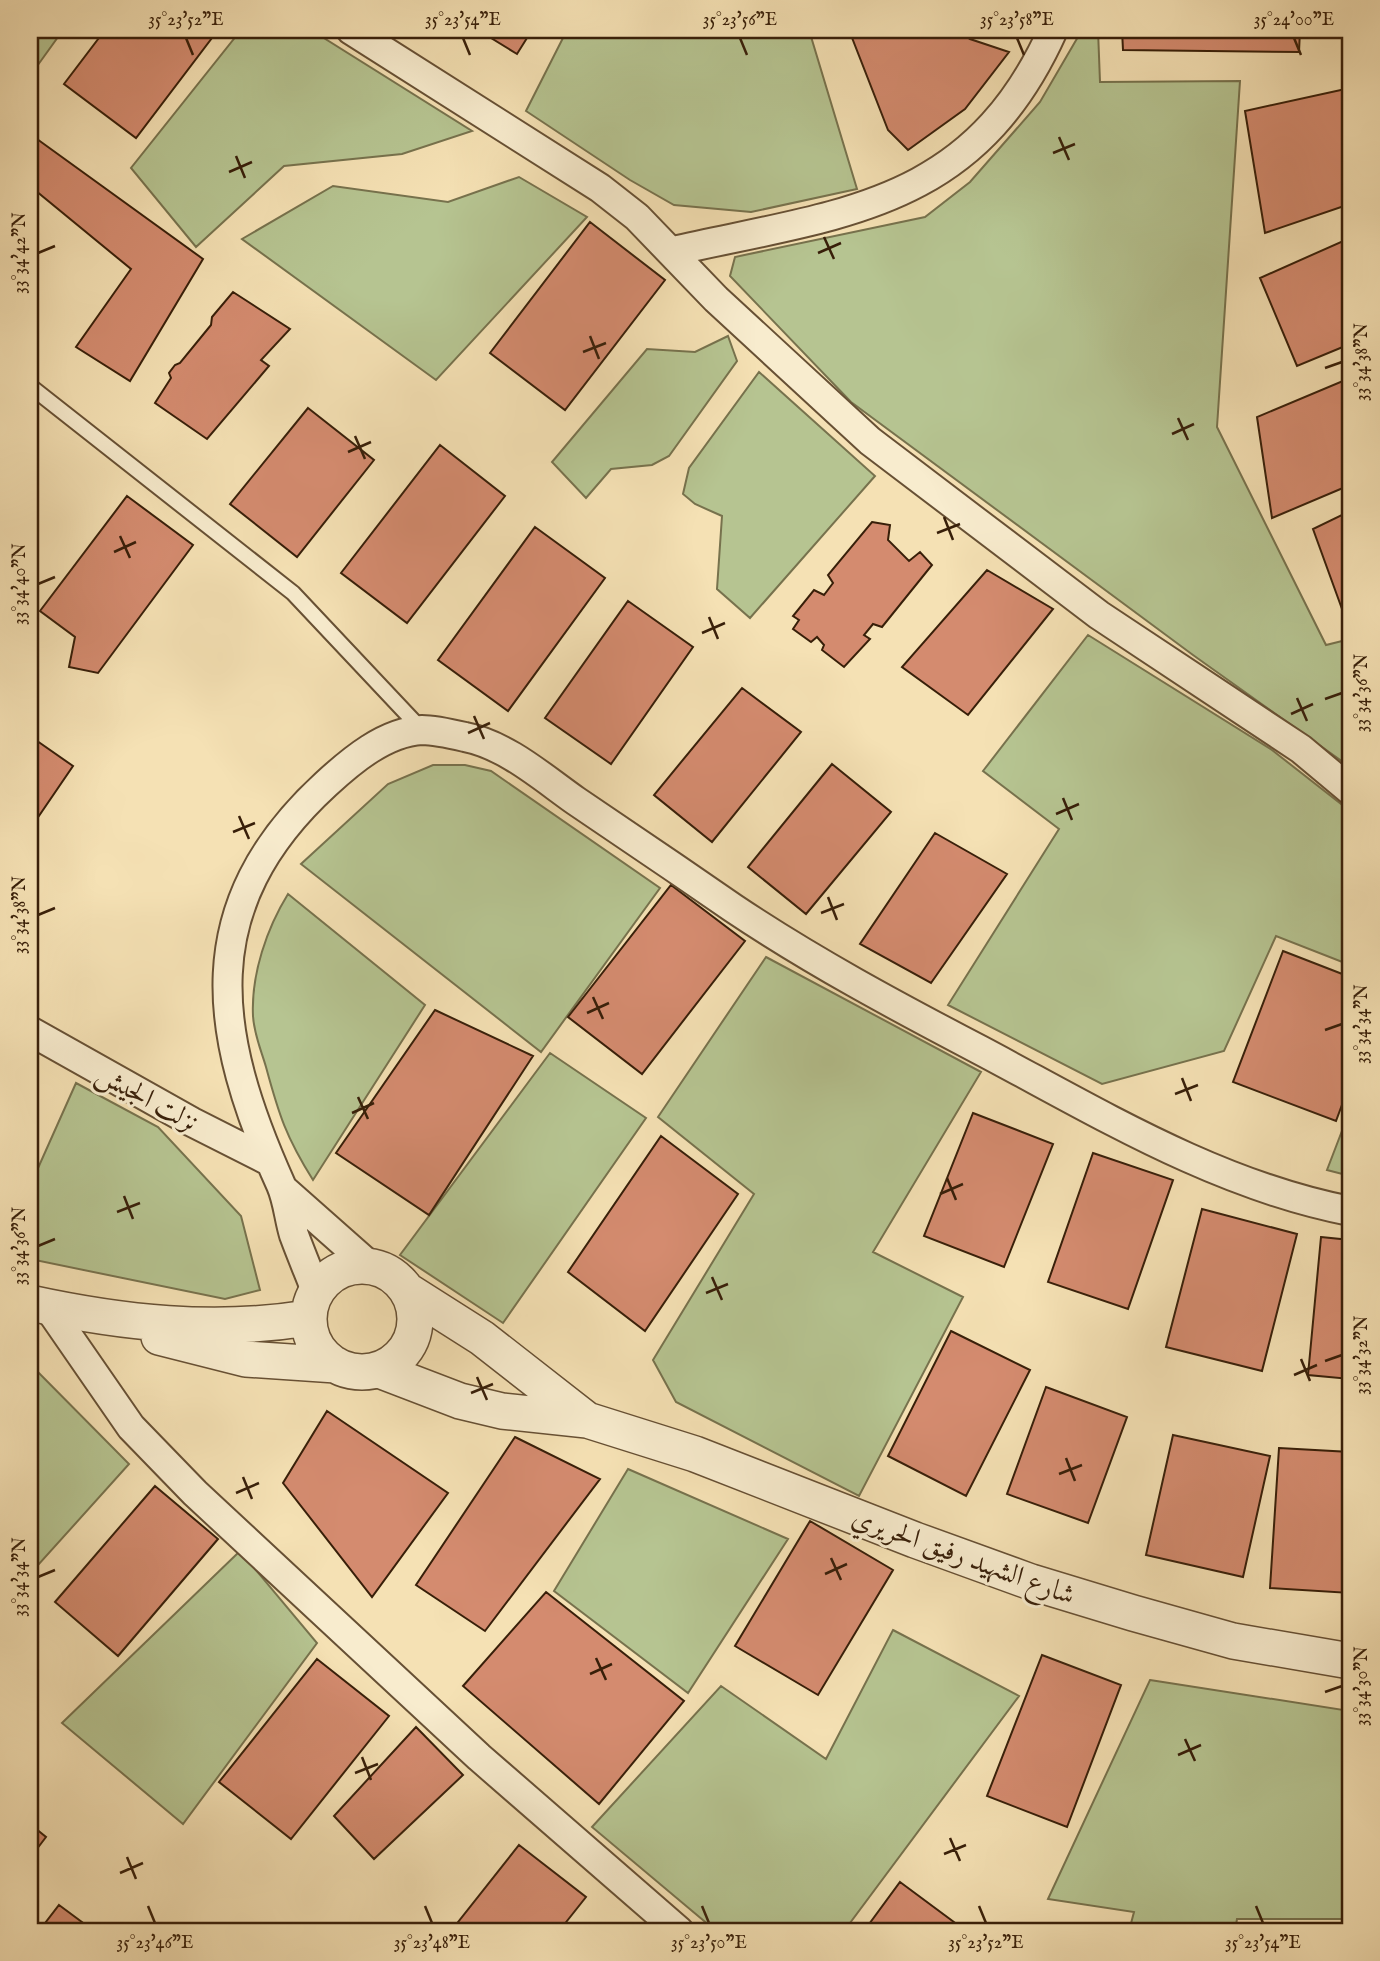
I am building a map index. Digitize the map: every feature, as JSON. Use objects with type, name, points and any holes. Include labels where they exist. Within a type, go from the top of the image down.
[{"type":"street","points":[[351,30],[600,188],[637,217],[673,251],[716,299],[899,465],[1099,615],[1301,749],[1350,790]]},
{"type":"street","points":[[673,251],[863,207],[921,183],[968,151],[1001,116],[1038,60],[1054,30]]},
{"type":"street","points":[[336,1365],[316,1346],[312,1305],[283,1189],[267,1160],[235,1061],[227,1011],[227,960],[236,915],[255,872],[272,844],[322,788],[353,761],[381,743],[422,730],[464,736],[491,744],[740,913],[892,1005],[1105,1119],[1182,1156],[1249,1182],[1350,1211]]},
{"type":"street","name":"نزلت الجيش","points":[[30,1031],[192,1122],[267,1160]]},
{"type":"street","points":[[283,1189],[370,1266]]},
{"type":"street","points":[[39,1305],[117,1320],[260,1326],[312,1305],[339,1271],[354,1266],[370,1266],[384,1270],[408,1291],[500,1351],[587,1420]]},
{"type":"street","points":[[379,1370],[402,1355],[410,1343],[416,1317],[408,1291]]},
{"type":"street","points":[[39,1305],[131,1427],[195,1493],[480,1757],[680,1931]]},
{"type":"street","points":[[117,1320],[158,1336],[246,1359],[336,1365],[350,1371],[379,1370],[419,1387],[491,1409],[587,1420]]},
{"type":"street","name":"شارع الشهيد رفيق الحريري","points":[[587,1420],[695,1454],[1031,1582],[1233,1641],[1350,1661]]},
{"type":"lane","points":[[30,386],[293,593],[422,730]]},
{"type":"green space","points":[[30,30],[63,30],[30,76]]},
{"type":"green space","points":[[241,30],[311,30],[472,131],[402,154],[284,166],[196,247],[131,168]]},
{"type":"green space","points":[[567,30],[809,30],[857,189],[751,212],[674,205],[630,180],[526,111]]},
{"type":"green space","points":[[1082,30],[1098,30],[1100,82],[1240,81],[1217,427],[1326,645],[1350,639],[1350,767],[1193,655],[851,402],[730,276],[735,257],[925,217],[970,182],[1040,102]]},
{"type":"green space","points":[[519,177],[587,217],[436,380],[242,239],[333,186],[448,202]]},
{"type":"green space","points":[[728,336],[737,361],[669,456],[652,465],[611,469],[586,498],[552,462],[647,349],[695,352]]},
{"type":"green space","points":[[759,372],[875,476],[750,618],[717,589],[722,516],[695,504],[683,494],[689,468]]},
{"type":"green space","points":[[1088,635],[1272,750],[1350,811],[1350,965],[1276,936],[1224,1051],[1102,1084],[948,1005],[1059,829],[983,771]]},
{"type":"green space","points":[[433,765],[465,765],[491,771],[660,888],[541,1052],[301,864],[388,784]]},
{"type":"green space","points":[[288,894],[425,1005],[313,1180],[279,1113],[256,1036],[253,1016],[255,984],[262,952],[273,922]]},
{"type":"green space","points":[[766,957],[981,1072],[873,1252],[963,1297],[859,1496],[676,1402],[653,1360],[754,1194],[658,1117]]},
{"type":"green space","points":[[550,1053],[646,1118],[503,1323],[400,1255]]},
{"type":"green space","points":[[76,1083],[158,1127],[241,1216],[260,1290],[225,1299],[30,1259],[30,1186]]},
{"type":"green space","points":[[1350,1110],[1350,1176],[1327,1170]]},
{"type":"green space","points":[[30,1364],[129,1464],[30,1574]]},
{"type":"green space","points":[[628,1469],[788,1539],[688,1693],[554,1591]]},
{"type":"green space","points":[[240,1551],[317,1643],[183,1824],[62,1723]]},
{"type":"green space","points":[[893,1630],[1019,1696],[844,1931],[716,1931],[592,1827],[721,1686],[826,1759]]},
{"type":"green space","points":[[1150,1680],[1350,1711],[1350,1919],[1237,1919],[1235,1931],[1129,1931],[1134,1912],[1048,1899]]},
{"type":"building","points":[[105,30],[218,30],[136,138],[64,84]]},
{"type":"building","points":[[478,30],[532,30],[517,54]]},
{"type":"building","points":[[849,30],[957,30],[970,39],[1009,52],[965,109],[908,150],[888,130]]},
{"type":"building","points":[[1122,30],[1300,30],[1299,52],[1123,50]]},
{"type":"building","points":[[1350,88],[1350,204],[1265,233],[1245,111]]},
{"type":"building","points":[[37,139],[203,259],[130,381],[76,347],[131,269],[30,186],[30,149]]},
{"type":"building","points":[[590,222],[665,280],[565,410],[490,353]]},
{"type":"building","points":[[1350,238],[1350,344],[1297,366],[1260,278]]},
{"type":"building","points":[[233,292],[290,329],[261,360],[269,366],[207,439],[155,403],[171,378],[169,373],[211,325],[212,317]]},
{"type":"building","points":[[1350,378],[1350,485],[1272,518],[1257,417]]},
{"type":"building","points":[[308,408],[374,460],[297,557],[230,504]]},
{"type":"building","points":[[440,445],[505,496],[407,623],[341,573]]},
{"type":"building","points":[[127,496],[193,545],[98,673],[69,667],[75,637],[40,611]]},
{"type":"building","points":[[1350,511],[1350,617],[1346,620],[1313,529]]},
{"type":"building","points":[[872,522],[890,525],[888,540],[909,561],[920,552],[932,565],[882,627],[873,624],[864,635],[870,639],[844,667],[822,650],[824,645],[817,637],[811,642],[793,629],[799,620],[793,616],[814,590],[824,595],[833,583],[828,575]]},
{"type":"building","points":[[535,527],[605,578],[508,711],[438,660]]},
{"type":"building","points":[[987,570],[1053,609],[968,715],[902,667]]},
{"type":"building","points":[[628,601],[693,647],[611,764],[545,718]]},
{"type":"building","points":[[742,688],[801,732],[712,842],[654,795]]},
{"type":"building","points":[[30,736],[73,766],[30,829]]},
{"type":"building","points":[[832,764],[891,812],[806,914],[748,867]]},
{"type":"building","points":[[935,833],[1007,874],[931,983],[860,944]]},
{"type":"building","points":[[671,885],[745,941],[642,1074],[568,1017]]},
{"type":"building","points":[[1283,951],[1350,977],[1350,1083],[1336,1121],[1233,1082]]},
{"type":"building","points":[[435,1010],[533,1056],[429,1215],[336,1153]]},
{"type":"building","points":[[973,1113],[1053,1144],[1004,1267],[924,1236]]},
{"type":"building","points":[[661,1136],[738,1194],[645,1331],[568,1272]]},
{"type":"building","points":[[1093,1153],[1173,1180],[1128,1309],[1048,1282]]},
{"type":"building","points":[[1202,1209],[1297,1234],[1262,1371],[1166,1347]]},
{"type":"building","points":[[1321,1237],[1350,1240],[1350,1379],[1308,1375]]},
{"type":"building","points":[[951,1331],[1030,1370],[966,1496],[888,1456]]},
{"type":"building","points":[[1046,1387],[1127,1417],[1088,1523],[1007,1494]]},
{"type":"building","points":[[327,1411],[448,1493],[372,1597],[283,1483]]},
{"type":"building","points":[[1173,1435],[1270,1456],[1243,1577],[1146,1555]]},
{"type":"building","points":[[515,1437],[600,1479],[485,1631],[416,1585]]},
{"type":"building","points":[[1279,1448],[1350,1452],[1350,1593],[1270,1588]]},
{"type":"building","points":[[155,1486],[218,1539],[118,1656],[55,1602]]},
{"type":"building","points":[[810,1521],[893,1570],[818,1695],[735,1646]]},
{"type":"building","points":[[546,1592],[684,1701],[599,1804],[463,1686]]},
{"type":"building","points":[[1042,1655],[1121,1685],[1067,1827],[987,1796]]},
{"type":"building","points":[[317,1659],[389,1716],[291,1839],[219,1782]]},
{"type":"building","points":[[416,1727],[463,1775],[374,1859],[334,1816]]},
{"type":"building","points":[[30,1824],[46,1837],[30,1858]]},
{"type":"building","points":[[519,1845],[586,1897],[559,1931],[451,1931]]},
{"type":"building","points":[[900,1882],[966,1931],[864,1931]]},
{"type":"building","points":[[59,1905],[94,1931],[39,1931]]}]
